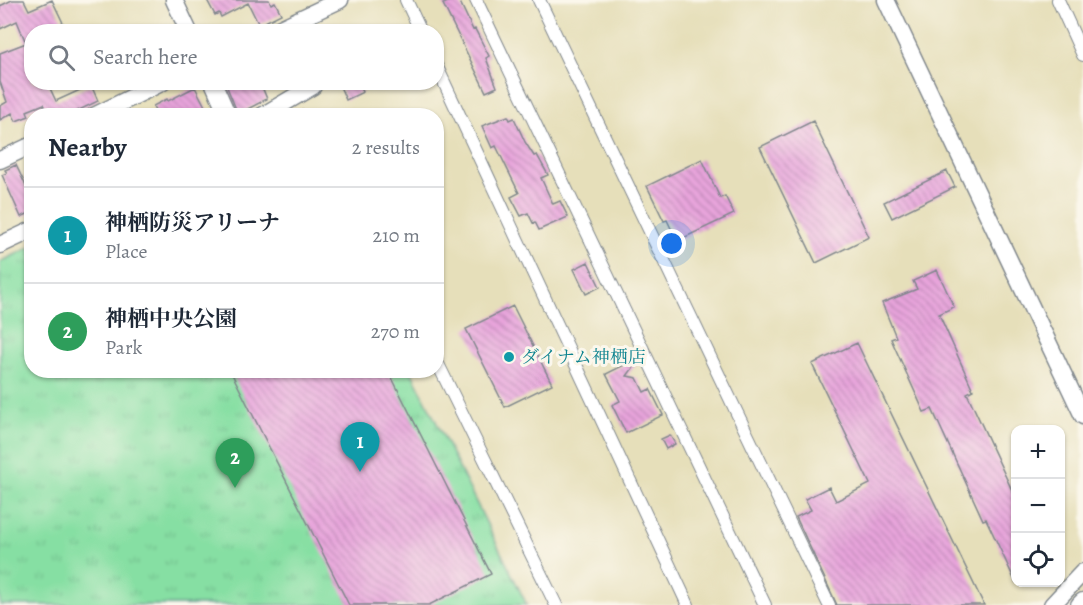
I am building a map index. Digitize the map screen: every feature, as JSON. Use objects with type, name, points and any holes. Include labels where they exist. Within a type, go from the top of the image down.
[{"type":"street","points":[[174,0],[185,24]]},
{"type":"street","points":[[289,24],[340,0]]},
{"type":"street","points":[[406,0],[417,24]]},
{"type":"street","points":[[476,0],[765,605]]},
{"type":"street","points":[[539,0],[829,605]]},
{"type":"street","points":[[886,0],[1083,416]]},
{"type":"street","points":[[1058,0],[1083,54]]},
{"type":"street","points":[[444,82],[688,605]]},
{"type":"street","points":[[110,108],[147,90]]},
{"type":"street","points":[[217,90],[224,108]]},
{"type":"street","points":[[276,108],[306,90]]},
{"type":"street","points":[[0,160],[24,149]]},
{"type":"street","points":[[0,245],[24,234]]},
{"type":"street","points":[[444,376],[556,605]]},
{"type":"street","points":[[1052,605],[1083,572]]},
{"type":"street","points":[[1079,605],[1083,601]]},
{"type":"green space","points":[[24,250],[24,378],[414,378],[527,605],[0,605],[0,262]]},
{"type":"building","points":[[12,0],[24,0],[29,10],[52,0],[64,24],[24,24],[24,38],[17,21],[0,29],[0,6]]},
{"type":"building","points":[[207,0],[269,0],[271,4],[275,2],[281,14],[258,24],[248,3],[221,17],[219,13],[215,15]]},
{"type":"building","points":[[459,0],[473,30],[475,29],[489,56],[486,58],[497,87],[486,92],[443,4]]},
{"type":"building","points":[[24,44],[24,90],[51,90],[56,101],[80,90],[93,90],[98,101],[84,108],[46,108],[44,104],[34,108],[24,108],[24,118],[16,121],[12,113],[0,120],[0,106],[7,102],[0,82],[0,53]]},
{"type":"building","points":[[189,90],[197,90],[206,108],[154,108],[153,106],[167,99],[168,101]]},
{"type":"building","points":[[228,90],[263,90],[267,99],[250,108],[236,108]]},
{"type":"building","points":[[342,90],[362,90],[363,92],[346,100]]},
{"type":"building","points":[[508,116],[510,120],[514,118],[525,142],[534,156],[537,155],[548,175],[541,178],[553,204],[560,201],[568,217],[539,230],[528,213],[521,216],[511,197],[519,193],[496,146],[492,148],[482,126]]},
{"type":"building","points":[[813,121],[869,237],[816,263],[760,147]]},
{"type":"building","points":[[702,159],[720,198],[725,196],[734,214],[677,241],[667,220],[664,221],[647,186]]},
{"type":"building","points":[[16,165],[24,182],[24,216],[21,217],[2,175],[7,173],[5,170]]},
{"type":"building","points":[[947,171],[955,187],[892,218],[884,202]]},
{"type":"building","points":[[588,262],[600,287],[586,294],[574,269]]},
{"type":"building","points":[[937,270],[954,307],[939,314],[973,390],[967,393],[1011,488],[1011,572],[986,519],[983,520],[932,409],[924,412],[891,339],[896,337],[882,303],[917,289],[913,281]]},
{"type":"building","name":"ダイナム神栖店","points":[[513,306],[552,384],[505,407],[466,329]]},
{"type":"building","points":[[857,343],[984,605],[837,605],[796,517],[811,510],[805,499],[829,487],[836,501],[870,484],[812,364]]},
{"type":"building","points":[[638,358],[639,360],[627,376],[637,378],[644,392],[650,389],[663,415],[626,433],[612,405],[620,401],[606,374]]},
{"type":"building","points":[[234,378],[392,378],[491,574],[429,605],[349,605]]},
{"type":"building","points":[[670,435],[675,444],[666,449],[661,439]]},
{"type":"place","name":"ダイナム神栖店","points":[[509,357]]},
{"type":"place","name":"神栖防災アリーナ","points":[[360,472]]},
{"type":"place","name":"神栖中央公園","points":[[235,488]]}]
